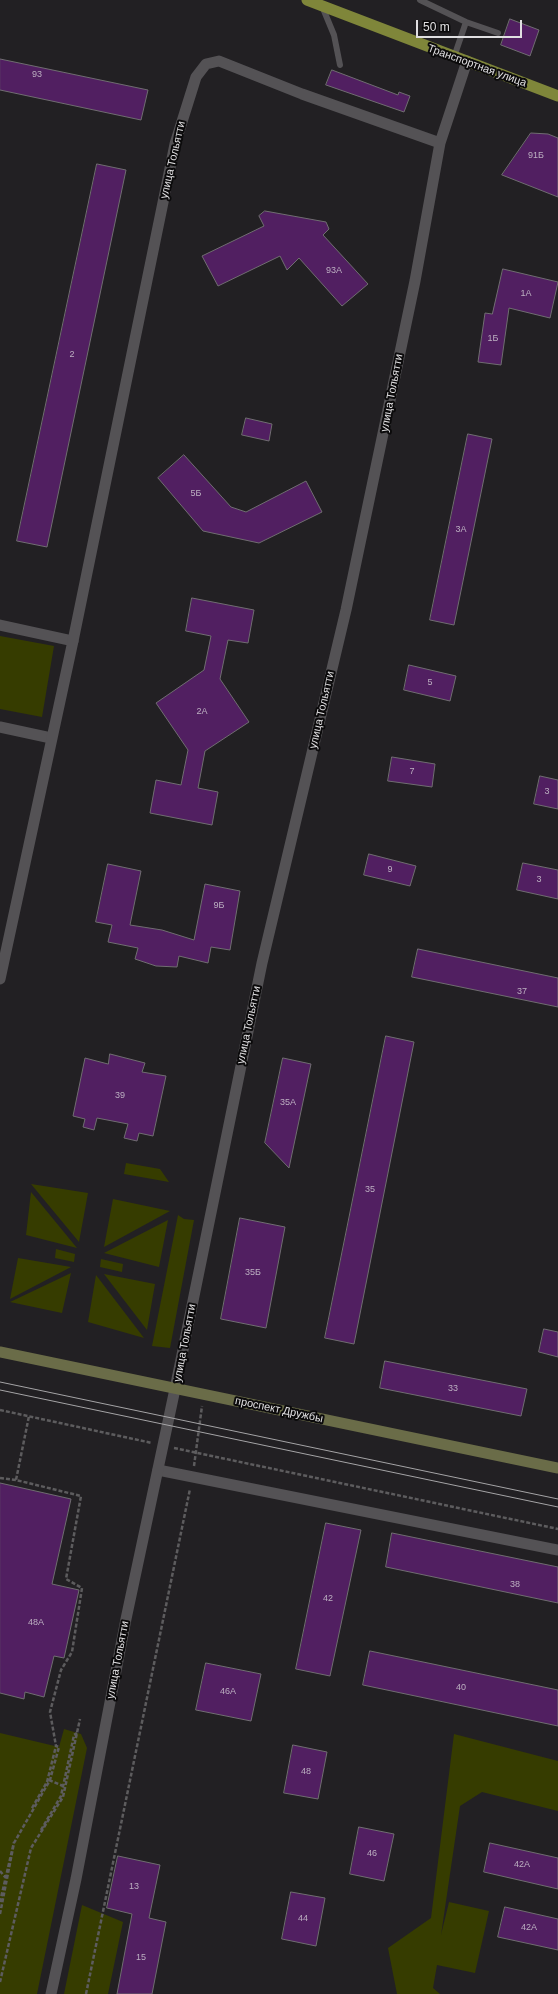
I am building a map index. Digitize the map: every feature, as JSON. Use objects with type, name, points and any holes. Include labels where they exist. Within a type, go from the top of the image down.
[{"type":"main road","name":"Транспортная улица","points":[[307,0],[558,96]]},
{"type":"main road","name":"проспект Дружбы","points":[[0,1352],[558,1468]]},
{"type":"street","name":"улица Тольятти","points":[[0,979],[73,641],[175,144],[196,77],[206,64],[219,61],[302,94],[440,143]]},
{"type":"street","name":"улица Тольятти","points":[[51,1994],[76,1879],[126,1619],[162,1445],[176,1389],[262,963],[346,610],[415,281],[440,143],[467,61]]},
{"type":"street","points":[[0,625],[73,641]]},
{"type":"street","points":[[0,727],[51,738]]},
{"type":"street","points":[[158,1470],[558,1550]]},
{"type":"lane","points":[[420,0],[466,22],[498,33]]},
{"type":"lane","points":[[322,6],[334,35],[340,65]]},
{"type":"lane","points":[[454,57],[466,22]]},
{"type":"path","points":[[86,1994],[197,1453],[204,1395]]},
{"type":"path","points":[[0,1410],[558,1529]]},
{"type":"path","points":[[16,1480],[29,1416]]},
{"type":"path","points":[[0,1478],[16,1480],[81,1496],[66,1579],[82,1588],[72,1652],[61,1670],[50,1712],[56,1746],[48,1780],[14,1843],[0,1914]]},
{"type":"path","points":[[0,1975],[30,1848],[61,1796],[80,1719]]},
{"type":"path","points":[[48,1780],[64,1786]]},
{"type":"path","points":[[0,1902],[12,1844],[48,1780]]},
{"type":"path","points":[[0,1982],[31,1848],[63,1797],[64,1786]]},
{"type":"path","points":[[0,1871],[5,1878]]},
{"type":"green space","points":[[0,636],[54,646],[42,717],[0,709]]},
{"type":"green space","points":[[126,1163],[160,1169],[169,1182],[124,1174]]},
{"type":"green space","points":[[31,1184],[88,1193],[79,1242]]},
{"type":"green space","points":[[31,1192],[77,1248],[26,1235]]},
{"type":"green space","points":[[113,1199],[170,1211],[104,1247]]},
{"type":"green space","points":[[178,1215],[184,1219],[194,1220],[170,1348],[152,1346]]},
{"type":"green space","points":[[168,1220],[159,1267],[104,1253]]},
{"type":"green space","points":[[56,1249],[75,1254],[74,1262],[55,1258]]},
{"type":"green space","points":[[18,1258],[71,1267],[10,1299]]},
{"type":"green space","points":[[101,1259],[123,1264],[122,1272],[100,1267]]},
{"type":"green space","points":[[71,1273],[62,1313],[10,1302]]},
{"type":"green space","points":[[104,1274],[155,1284],[147,1330]]},
{"type":"green space","points":[[96,1275],[144,1338],[88,1322]]},
{"type":"green space","points":[[64,1729],[81,1734],[87,1748],[37,1994],[0,1994],[0,1733],[59,1747]]},
{"type":"green space","points":[[454,1734],[558,1761],[558,1811],[482,1792],[460,1806],[441,1935],[449,1902],[489,1911],[475,1973],[437,1965],[433,1988],[440,1994],[397,1994],[388,1948],[431,1918]]},
{"type":"green space","points":[[82,1905],[123,1922],[108,1994],[64,1994]]},
{"type":"building","points":[[510,19],[539,30],[530,56],[501,45]]},
{"type":"building","points":[[0,59],[148,90],[141,120],[0,90]]},
{"type":"building","points":[[332,70],[398,95],[399,92],[410,96],[404,112],[326,85]]},
{"type":"building","points":[[531,133],[548,134],[558,138],[558,197],[502,175]]},
{"type":"building","points":[[97,164],[126,170],[47,547],[17,541]]},
{"type":"building","points":[[265,211],[326,222],[329,229],[323,235],[368,284],[342,306],[299,258],[287,270],[280,256],[218,286],[202,256],[264,226],[259,216]]},
{"type":"building","points":[[503,269],[558,282],[550,318],[509,308],[501,365],[478,362],[485,313],[492,314]]},
{"type":"building","points":[[246,418],[272,424],[269,441],[242,435]]},
{"type":"building","points":[[468,434],[492,439],[454,625],[430,620]]},
{"type":"building","points":[[184,455],[231,507],[246,512],[306,481],[322,512],[259,543],[203,531],[158,478]]},
{"type":"building","points":[[192,598],[254,610],[248,643],[228,640],[220,679],[249,722],[205,751],[198,788],[218,792],[212,825],[150,813],[156,780],[181,785],[188,750],[156,703],[204,670],[211,636],[186,631]]},
{"type":"building","points":[[409,665],[456,676],[450,701],[404,690]]},
{"type":"building","points":[[392,757],[435,764],[432,787],[388,781]]},
{"type":"building","points":[[540,776],[558,780],[558,809],[534,804]]},
{"type":"building","points":[[369,854],[416,866],[410,886],[364,875]]},
{"type":"building","points":[[523,863],[558,870],[558,899],[517,890]]},
{"type":"building","points":[[108,864],[141,871],[130,925],[162,930],[194,940],[205,884],[240,891],[230,950],[211,947],[208,963],[179,956],[177,967],[156,966],[135,959],[138,948],[108,942],[112,925],[96,922]]},
{"type":"building","points":[[418,949],[558,978],[558,1007],[412,977]]},
{"type":"building","points":[[386,1036],[414,1042],[354,1344],[325,1338]]},
{"type":"building","points":[[110,1054],[145,1063],[142,1072],[166,1076],[153,1136],[139,1133],[137,1141],[124,1138],[128,1124],[97,1118],[94,1130],[83,1127],[85,1119],[73,1116],[85,1058],[108,1064]]},
{"type":"building","points":[[283,1058],[311,1064],[289,1168],[265,1143]]},
{"type":"building","points":[[240,1218],[285,1227],[266,1328],[221,1319]]},
{"type":"building","points":[[544,1329],[558,1332],[558,1357],[539,1352]]},
{"type":"building","points":[[385,1361],[527,1389],[521,1416],[380,1388]]},
{"type":"building","points":[[0,1483],[71,1499],[52,1584],[79,1590],[64,1658],[54,1656],[44,1697],[25,1692],[24,1699],[0,1693]]},
{"type":"building","points":[[326,1523],[361,1530],[330,1676],[296,1669]]},
{"type":"building","points":[[392,1533],[558,1567],[558,1603],[386,1567]]},
{"type":"building","points":[[370,1651],[558,1690],[558,1726],[363,1685]]},
{"type":"building","points":[[206,1663],[261,1674],[251,1721],[196,1710]]},
{"type":"building","points":[[293,1745],[327,1752],[318,1799],[284,1793]]},
{"type":"building","points":[[359,1827],[394,1834],[384,1881],[350,1874]]},
{"type":"building","points":[[490,1843],[558,1858],[558,1889],[484,1872]]},
{"type":"building","points":[[118,1856],[160,1865],[149,1918],[166,1922],[152,1994],[117,1994],[132,1914],[107,1908]]},
{"type":"building","points":[[291,1892],[325,1898],[316,1946],[282,1939]]},
{"type":"building","points":[[505,1907],[558,1919],[558,1950],[498,1937]]},
{"type":"tram line","points":[[0,1382],[558,1499]]},
{"type":"tram line","points":[[0,1390],[558,1507]]}]
